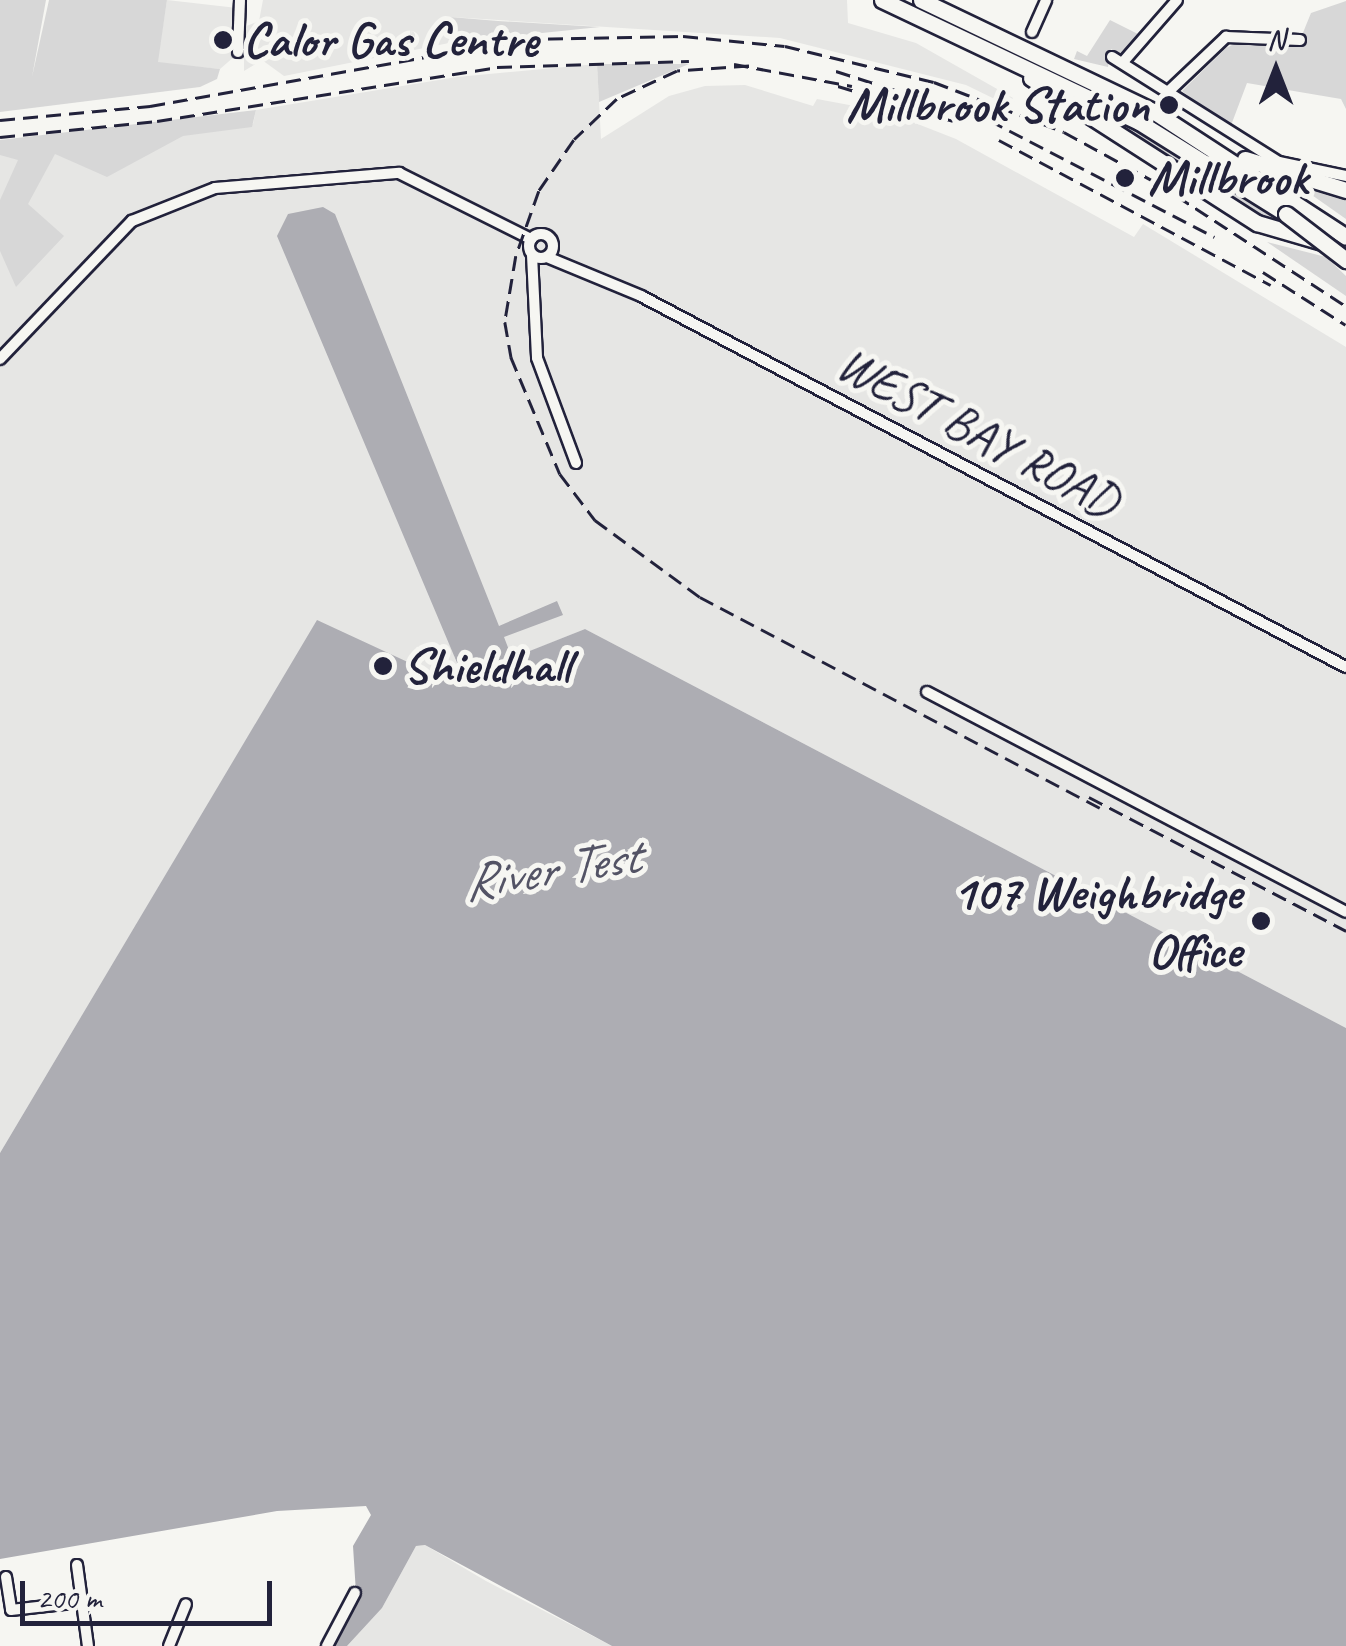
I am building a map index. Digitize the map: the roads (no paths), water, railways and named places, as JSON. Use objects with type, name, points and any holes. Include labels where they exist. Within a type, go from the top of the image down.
[{"type":"highway","points":[[882,0],[982,44],[1139,122],[1286,214],[1346,260]]},
{"type":"highway","points":[[921,0],[1100,82],[1200,139],[1320,218],[1346,241]]},
{"type":"highway","points":[[982,44],[1258,222],[1346,241]]},
{"type":"highway","points":[[1200,139],[1272,171],[1346,190]]},
{"type":"street","points":[[238,52],[240,0]]},
{"type":"street","points":[[1032,32],[1046,0]]},
{"type":"street","points":[[1177,0],[1117,60],[1279,162],[1346,176]]},
{"type":"street","points":[[1169,90],[1226,37],[1300,40]]},
{"type":"street","points":[[0,360],[132,221],[215,188],[399,173],[532,239],[541,257]]},
{"type":"street","points":[[532,239],[546,236],[553,246],[541,257],[534,280],[537,358],[576,463]]},
{"type":"street","name":"WEST BAY ROAD","points":[[553,246],[574,264],[1346,668]]},
{"type":"street","name":"WEST BAY ROAD","points":[[541,257],[574,264]]},
{"type":"street","points":[[927,692],[1346,912]]},
{"type":"street","points":[[77,1565],[88,1646]]},
{"type":"street","points":[[6,1577],[11,1610],[82,1602]]},
{"type":"street","points":[[327,1646],[355,1593]]},
{"type":"street","points":[[169,1646],[186,1604]]},
{"type":"water","name":"River Test","points":[[323,207],[335,214],[499,626],[557,601],[563,615],[504,637],[512,658],[585,629],[1346,1028],[1346,1646],[612,1646],[425,1545],[416,1546],[382,1608],[347,1646],[331,1646],[356,1593],[353,1546],[371,1515],[366,1506],[277,1511],[0,1559],[0,1153],[317,620],[453,683],[463,677],[277,236],[288,214]]},
{"type":"railway","points":[[0,120],[150,106],[525,39],[683,36],[785,46],[934,82],[1064,132],[1157,183],[1346,306]]},
{"type":"railway","points":[[0,137],[157,121],[497,67],[689,61]]},
{"type":"railway","points":[[734,64],[852,86]]},
{"type":"railway","points":[[749,66],[677,71],[617,99],[574,140],[539,191],[516,256],[505,322],[511,357],[560,474],[595,520],[700,597],[1101,808]]},
{"type":"railway","points":[[836,71],[989,120],[1215,237]]},
{"type":"railway","points":[[838,86],[953,121]]},
{"type":"railway","points":[[999,140],[1271,285]]},
{"type":"railway","points":[[1263,272],[1346,325]]},
{"type":"railway","points":[[1089,797],[1346,931]]},
{"type":"place","name":"Calor Gas Centre","points":[[223,40]]},
{"type":"place","name":"Millbrook Station","points":[[1169,105]]},
{"type":"place","name":"Millbrook","points":[[1125,178]]},
{"type":"place","name":"Shieldhall","points":[[383,666]]},
{"type":"place","name":"107 Weighbridge Office","points":[[1261,921]]}]
